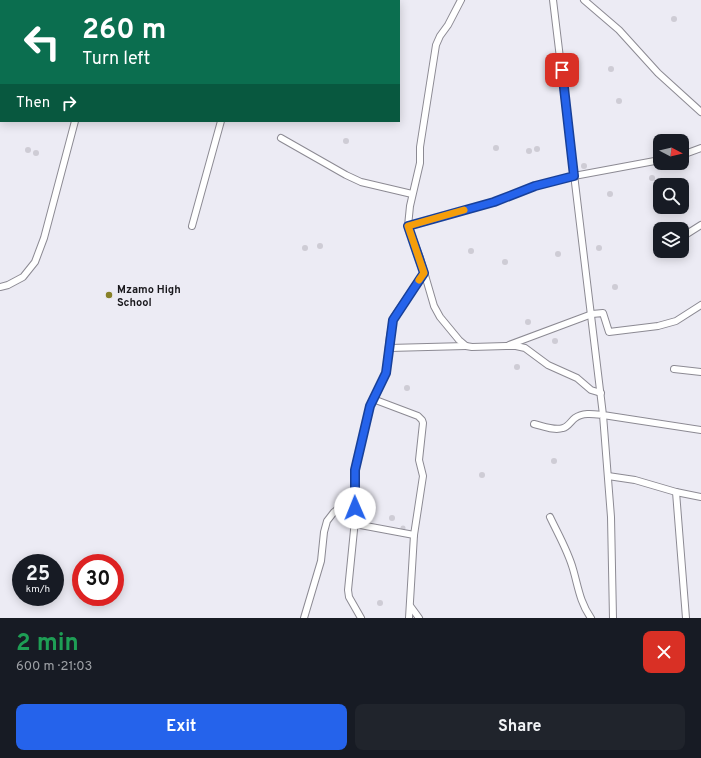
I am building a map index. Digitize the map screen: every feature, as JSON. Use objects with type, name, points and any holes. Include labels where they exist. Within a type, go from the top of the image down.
[{"type":"street","points":[[461,0],[436,45],[423,124],[420,147],[420,163],[412,194],[408,226],[434,306],[459,340],[466,346]]},
{"type":"street","points":[[553,0],[601,393],[611,517],[613,618]]},
{"type":"street","points":[[584,0],[619,30],[658,73],[701,112]]},
{"type":"street","points":[[0,287],[8,285],[23,277],[35,262],[44,238],[75,122]]},
{"type":"street","points":[[192,226],[221,122]]},
{"type":"street","points":[[281,138],[361,182],[412,194]]},
{"type":"street","points":[[689,152],[701,148]]},
{"type":"street","points":[[408,226],[494,202],[535,186],[574,176],[653,161]]},
{"type":"street","points":[[689,233],[701,225]]},
{"type":"street","points":[[361,618],[349,597],[348,590],[355,524],[355,470],[373,399],[385,376],[394,317],[424,273]]},
{"type":"street","points":[[506,346],[592,314],[603,313],[609,332],[658,326],[676,321],[701,306]]},
{"type":"street","points":[[389,348],[466,346],[472,348],[516,346],[525,348],[548,365],[577,378],[591,390],[601,393]]},
{"type":"street","points":[[674,369],[701,372]]},
{"type":"street","points":[[373,399],[418,416],[423,423],[419,460],[423,476],[414,535],[411,607],[409,618]]},
{"type":"street","points":[[534,424],[561,429],[566,428],[576,417],[588,414],[701,430]]},
{"type":"street","points":[[608,476],[635,480],[676,492],[701,497]]},
{"type":"street","points":[[676,492],[686,618]]},
{"type":"street","points":[[304,618],[321,561],[324,532],[327,521],[342,505],[354,496]]},
{"type":"street","points":[[550,517],[573,568],[578,590],[584,606],[591,618]]},
{"type":"street","points":[[355,524],[414,535]]},
{"type":"street","points":[[411,607],[419,618]]},
{"type":"building","points":[[674,16],[677,19],[674,22],[671,19]]},
{"type":"building","points":[[611,66],[614,69],[611,72],[608,69]]},
{"type":"building","points":[[619,98],[622,101],[619,104],[616,101]]},
{"type":"building","points":[[346,138],[349,141],[346,144],[343,141]]},
{"type":"building","points":[[496,145],[499,148],[496,151],[493,148]]},
{"type":"building","points":[[537,146],[540,149],[537,152],[534,149]]},
{"type":"building","points":[[28,147],[31,150],[28,153],[25,150]]},
{"type":"building","points":[[529,148],[532,151],[529,154],[526,151]]},
{"type":"building","points":[[36,150],[39,153],[36,156],[33,153]]},
{"type":"building","points":[[584,163],[587,166],[584,169],[581,166]]},
{"type":"building","points":[[650,176],[654,176],[655,178],[653,178],[653,180],[650,180]]},
{"type":"building","points":[[610,191],[613,194],[610,197],[607,194]]},
{"type":"building","points":[[320,243],[323,246],[320,249],[317,246]]},
{"type":"building","points":[[305,245],[308,248],[305,251],[302,248]]},
{"type":"building","points":[[599,245],[602,248],[599,251],[596,248]]},
{"type":"building","points":[[471,248],[474,251],[471,254],[468,251]]},
{"type":"building","points":[[558,251],[561,254],[558,257],[555,254]]},
{"type":"building","points":[[505,259],[508,262],[505,265],[502,262]]},
{"type":"building","points":[[615,284],[618,287],[615,290],[612,287]]},
{"type":"building","points":[[528,319],[531,322],[528,325],[525,322]]},
{"type":"building","points":[[555,338],[558,341],[555,344],[552,341]]},
{"type":"building","points":[[517,364],[520,367],[517,370],[514,367]]},
{"type":"building","points":[[407,385],[410,388],[407,391],[404,388]]},
{"type":"building","points":[[554,458],[557,461],[554,464],[551,461]]},
{"type":"building","points":[[482,472],[485,475],[482,478],[479,475]]},
{"type":"building","points":[[392,515],[395,518],[392,521],[389,518]]},
{"type":"building","points":[[403,525],[406,528],[403,531],[400,528]]},
{"type":"building","points":[[380,600],[383,603],[380,606],[377,603]]},
{"type":"slow traffic","points":[[419,280],[424,273],[408,226],[464,210]]},
{"type":"place","name":"Mzamo High School","points":[[109,295]]},
{"type":"route","points":[[355,508],[355,470],[370,406],[386,373],[393,320],[424,273],[408,226],[494,202],[535,186],[574,176],[562,70]]}]
